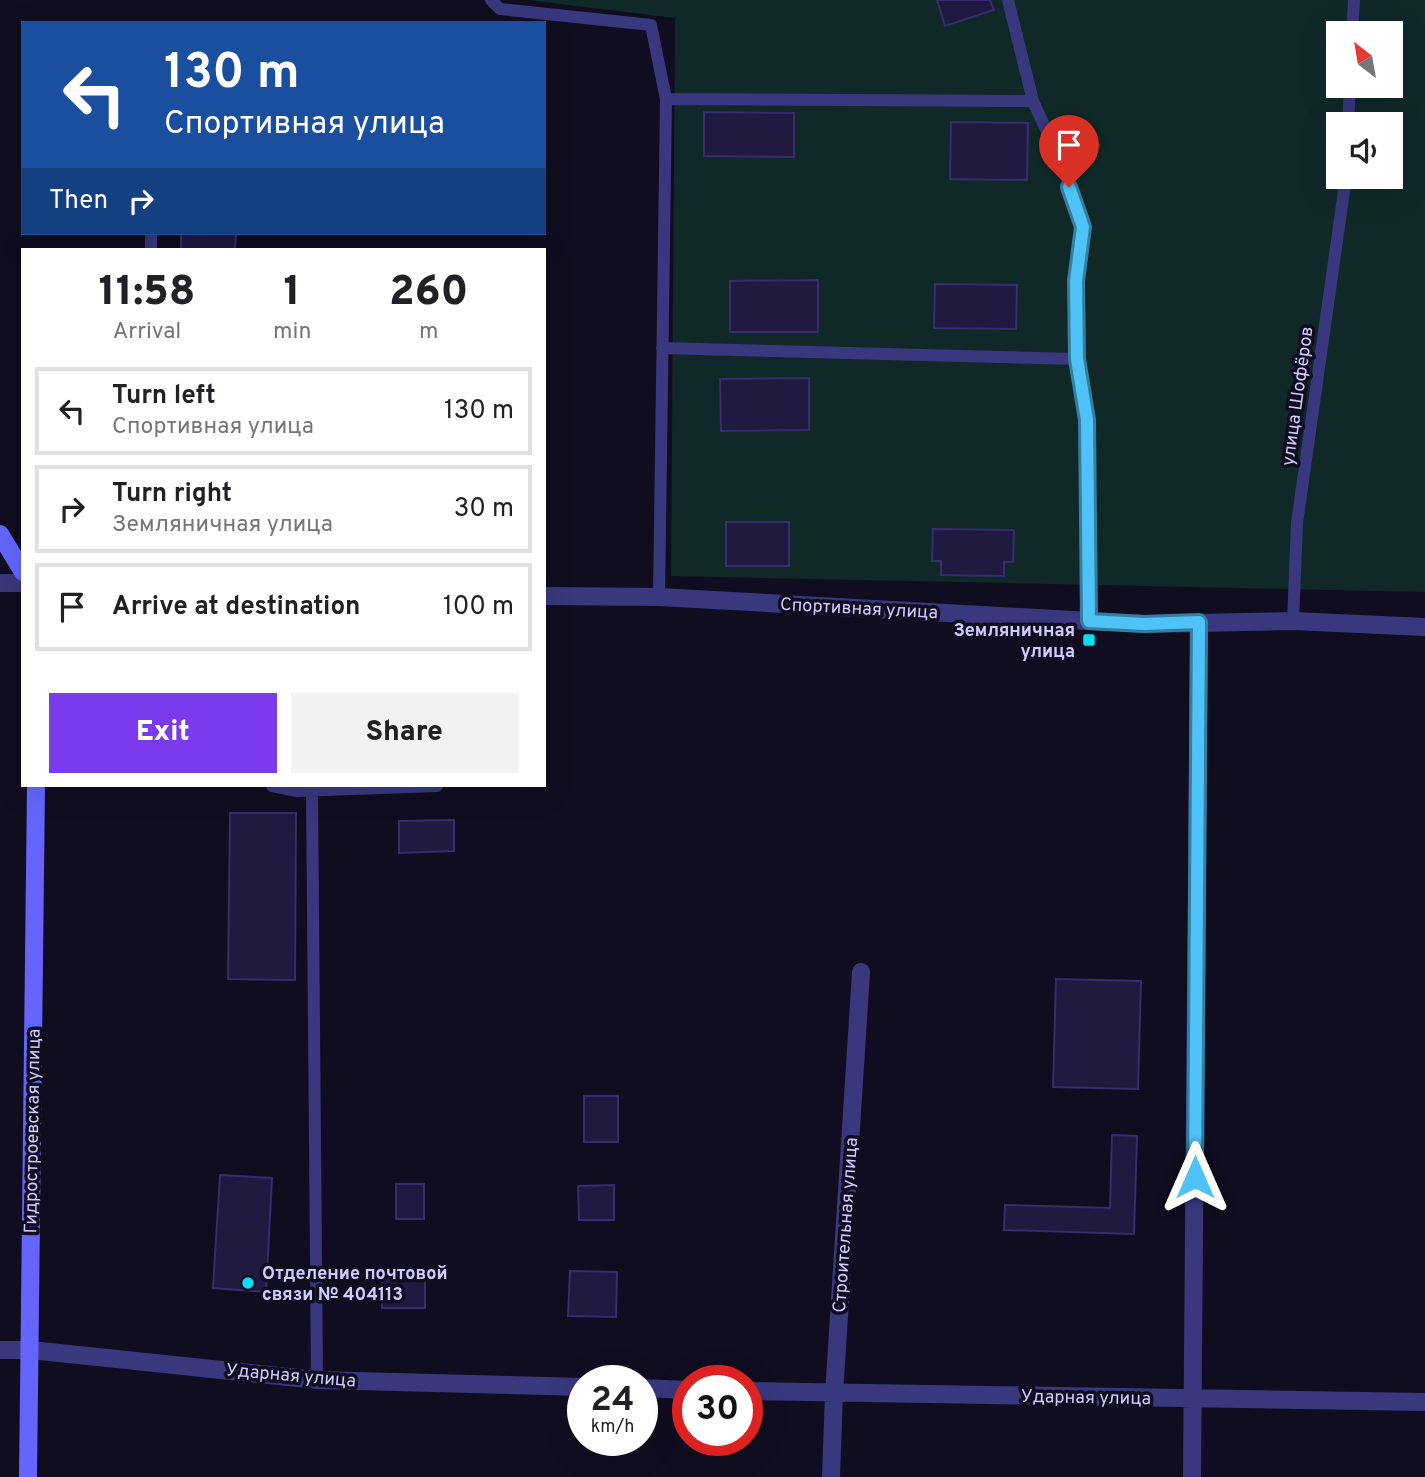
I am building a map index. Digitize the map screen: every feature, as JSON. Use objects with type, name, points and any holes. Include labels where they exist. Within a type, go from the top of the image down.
[{"type":"street","points":[[0,534],[21,569]]},
{"type":"street","points":[[0,583],[21,583]]},
{"type":"street","name":"Спортивная улица","points":[[546,596],[659,597],[1144,624],[1293,621],[1425,627]]},
{"type":"street","points":[[1192,1477],[1199,622]]},
{"type":"street","name":"Гидростроевская улица","points":[[28,1477],[36,787]]},
{"type":"street","name":"Строительная улица","points":[[831,1477],[861,972]]},
{"type":"street","name":"Ударная улица","points":[[0,1350],[30,1350],[317,1380],[567,1387]]},
{"type":"street","name":"Ударная улица","points":[[763,1392],[1425,1402]]},
{"type":"lane","points":[[491,0],[500,9],[651,25],[666,99],[659,597]]},
{"type":"lane","points":[[1008,0],[1033,101],[1063,167],[1083,227],[1076,281],[1077,359],[1087,420],[1089,621]]},
{"type":"lane","points":[[1353,21],[1354,0]]},
{"type":"lane","points":[[666,99],[1033,101]]},
{"type":"lane","name":"улица Шофёров","points":[[1293,621],[1297,523],[1344,189]]},
{"type":"lane","points":[[662,348],[1077,359]]},
{"type":"lane","points":[[277,787],[296,791],[412,787]]},
{"type":"lane","points":[[312,791],[317,1380]]},
{"type":"green space","points":[[528,0],[1425,0],[1425,592],[671,576],[675,18]]},
{"type":"building","points":[[937,0],[990,0],[994,10],[945,26]]},
{"type":"building","points":[[704,112],[794,113],[794,157],[704,156]]},
{"type":"building","points":[[951,122],[1028,123],[1027,180],[950,179]]},
{"type":"building","points":[[181,235],[236,235],[235,248],[181,248]]},
{"type":"building","points":[[818,280],[818,332],[730,332],[730,281]]},
{"type":"building","points":[[935,284],[1017,285],[1016,329],[934,328]]},
{"type":"building","points":[[809,378],[809,430],[721,431],[720,379]]},
{"type":"building","points":[[726,522],[789,522],[789,566],[726,566]]},
{"type":"building","points":[[933,529],[1014,530],[1013,562],[1004,562],[1004,576],[941,575],[941,561],[932,561]]},
{"type":"building","points":[[230,813],[296,813],[295,980],[228,979]]},
{"type":"building","points":[[454,820],[454,851],[399,853],[399,821]]},
{"type":"building","points":[[1056,979],[1141,981],[1138,1089],[1053,1087]]},
{"type":"building","points":[[584,1096],[618,1096],[618,1142],[584,1142]]},
{"type":"building","points":[[1112,1135],[1137,1136],[1134,1234],[1004,1230],[1005,1205],[1110,1208]]},
{"type":"building","points":[[220,1175],[272,1178],[266,1292],[213,1288]]},
{"type":"building","points":[[396,1184],[424,1184],[424,1219],[396,1219]]},
{"type":"building","points":[[614,1185],[614,1220],[579,1220],[578,1186]]},
{"type":"building","points":[[570,1271],[617,1272],[616,1317],[568,1316]]},
{"type":"building","points":[[425,1275],[425,1308],[382,1308],[382,1276]]},
{"type":"place","name":"Земляничная улица","points":[[1089,640]]},
{"type":"place","name":"Отделение почтовой связи № 404113","points":[[248,1283]]},
{"type":"route","points":[[1069,187],[1083,227],[1076,281],[1077,359],[1087,420],[1089,621],[1144,624],[1199,622],[1195,1177]]}]
